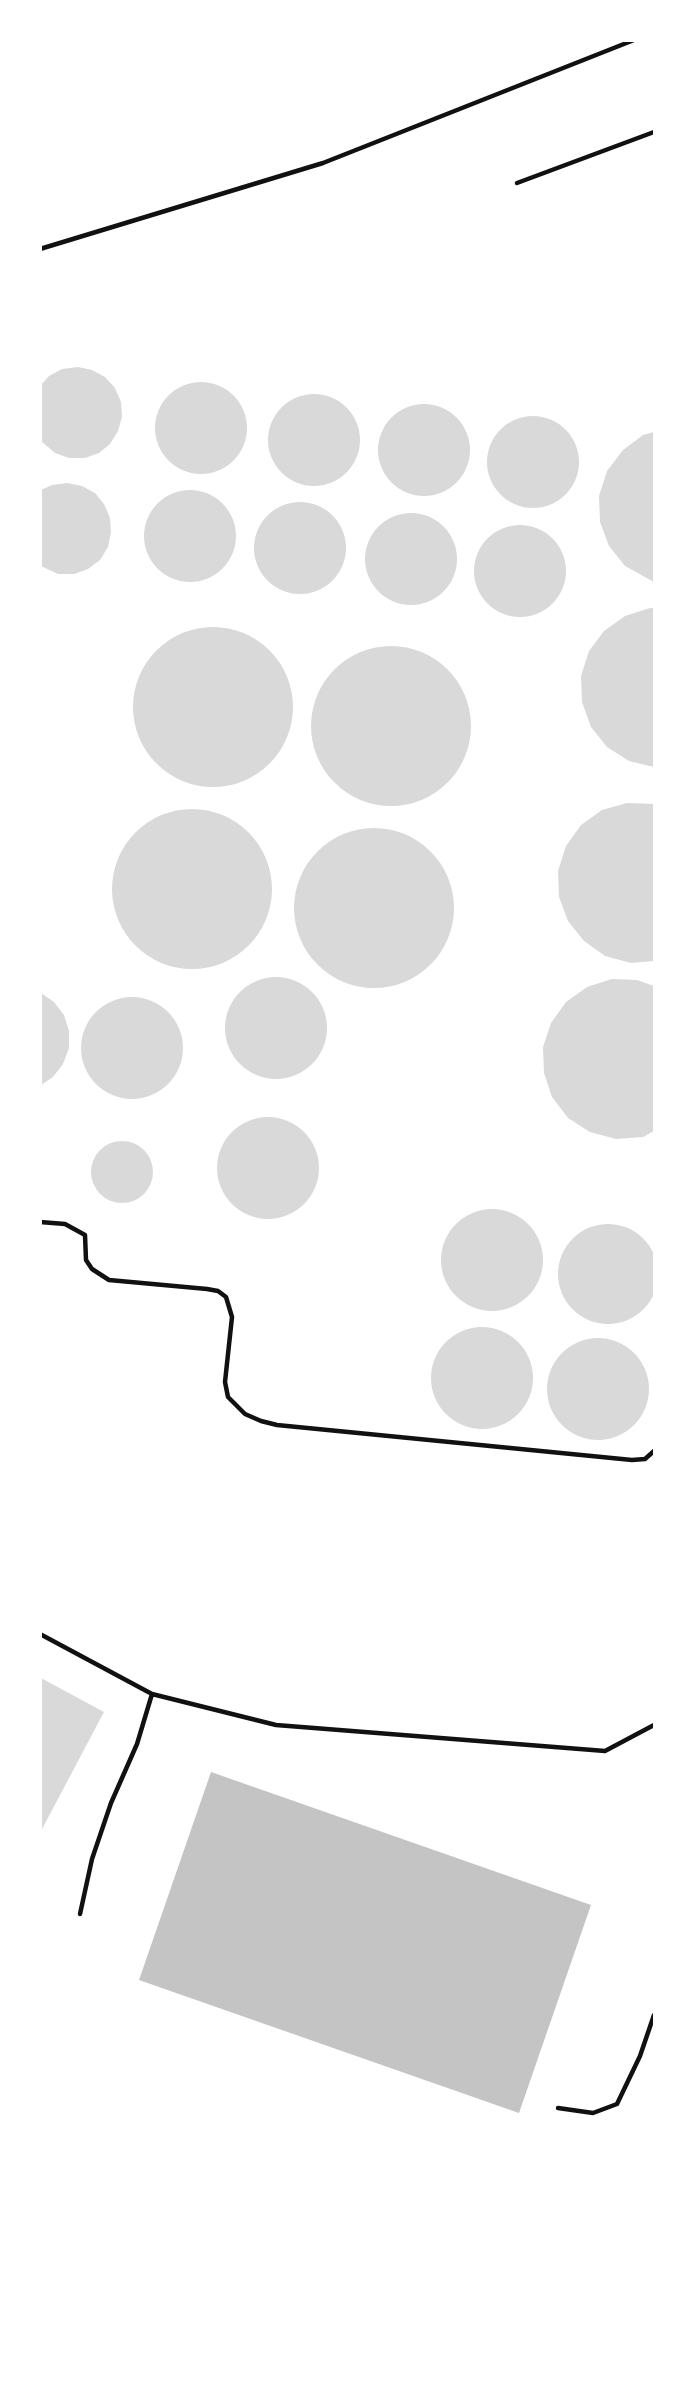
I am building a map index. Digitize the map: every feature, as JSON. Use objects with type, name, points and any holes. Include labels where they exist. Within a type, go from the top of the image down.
[{"type":"lane","points":[[40,249],[323,164],[634,40]]},
{"type":"lane","points":[[518,183],[654,132]]},
{"type":"lane","points":[[40,1222],[65,1224],[85,1234],[86,1260],[92,1269],[109,1280],[207,1289],[218,1291],[226,1297],[232,1317],[225,1382],[228,1397],[245,1414],[261,1421],[277,1425],[632,1460],[645,1459],[654,1451]]},
{"type":"lane","points":[[40,1634],[152,1694],[276,1725],[605,1751],[654,1725]]},
{"type":"lane","points":[[80,1914],[92,1859],[111,1803],[137,1744],[152,1694]]},
{"type":"lane","points":[[558,2108],[593,2114],[617,2104],[640,2056],[654,2015]]},
{"type":"shaded area","points":[[78,367],[92,370],[105,377],[115,388],[121,402],[122,417],[118,431],[110,444],[99,453],[85,458],[69,458],[55,453],[41,441],[41,385],[49,376],[62,369]]},
{"type":"shaded area","points":[[201,382],[218,386],[233,396],[243,411],[247,428],[243,445],[233,460],[218,470],[201,474],[184,470],[169,460],[159,445],[155,428],[159,411],[169,396],[184,386]]},
{"type":"shaded area","points":[[314,394],[331,398],[346,408],[356,423],[360,440],[356,457],[346,472],[331,482],[314,486],[297,482],[282,472],[272,457],[268,440],[272,423],[282,408],[297,398]]},
{"type":"shaded area","points":[[424,404],[441,408],[456,418],[466,433],[470,450],[466,467],[456,482],[441,492],[424,496],[407,492],[392,482],[382,467],[378,450],[382,433],[392,418],[407,408]]},
{"type":"shaded area","points":[[533,416],[550,420],[565,430],[575,445],[579,462],[575,479],[565,494],[550,504],[533,508],[516,504],[501,494],[491,479],[487,462],[491,445],[501,430],[516,420]]},
{"type":"shaded area","points":[[654,432],[654,582],[625,566],[609,546],[600,522],[599,496],[607,471],[623,450],[643,435]]},
{"type":"shaded area","points":[[67,483],[82,486],[95,493],[104,504],[110,518],[111,532],[108,547],[100,560],[88,569],[74,574],[58,574],[41,566],[41,490],[52,485]]},
{"type":"shaded area","points":[[190,490],[207,494],[222,504],[232,519],[236,536],[232,553],[222,568],[207,578],[190,582],[173,578],[158,568],[148,553],[144,536],[148,519],[158,504],[173,494]]},
{"type":"shaded area","points":[[300,502],[317,506],[332,516],[342,531],[346,548],[342,565],[332,580],[317,590],[300,594],[283,590],[268,580],[258,565],[254,548],[258,531],[268,516],[283,506]]},
{"type":"shaded area","points":[[411,513],[428,517],[443,527],[453,542],[457,559],[453,576],[443,591],[428,601],[411,605],[394,601],[379,591],[369,576],[365,559],[369,542],[379,527],[394,517]]},
{"type":"shaded area","points":[[520,525],[537,529],[552,539],[562,554],[566,571],[562,588],[552,603],[537,613],[520,617],[503,613],[488,603],[478,588],[474,571],[478,554],[488,539],[503,529]]},
{"type":"shaded area","points":[[654,608],[654,767],[629,761],[607,747],[591,727],[582,702],[581,676],[589,651],[604,631],[625,616]]},
{"type":"shaded area","points":[[213,627],[244,633],[269,651],[287,676],[293,707],[287,738],[269,763],[244,781],[213,787],[182,781],[157,763],[139,738],[133,707],[139,676],[157,651],[182,633]]},
{"type":"shaded area","points":[[391,646],[421,652],[447,670],[465,696],[471,726],[465,756],[447,782],[421,800],[391,806],[361,800],[335,782],[317,756],[311,726],[317,696],[335,670],[361,652]]},
{"type":"shaded area","points":[[627,803],[654,804],[654,961],[631,963],[605,956],[584,941],[568,921],[559,897],[558,871],[566,846],[581,825],[602,810]]},
{"type":"shaded area","points":[[192,809],[222,815],[248,833],[266,859],[272,889],[266,919],[248,945],[222,963],[192,969],[162,963],[136,945],[118,919],[112,889],[118,859],[136,833],[162,815]]},
{"type":"shaded area","points":[[374,828],[405,834],[430,852],[448,877],[454,908],[448,939],[430,964],[405,982],[374,988],[343,982],[318,964],[300,939],[294,908],[300,877],[318,852],[343,834]]},
{"type":"shaded area","points":[[276,977],[295,981],[312,992],[323,1009],[327,1028],[323,1047],[312,1064],[295,1075],[276,1079],[257,1075],[240,1064],[229,1047],[225,1028],[229,1009],[240,992],[257,981]]},
{"type":"shaded area","points":[[612,979],[637,980],[654,986],[654,1131],[643,1137],[616,1139],[590,1132],[568,1118],[552,1097],[544,1073],[543,1047],[551,1023],[566,1002],[587,987]]},
{"type":"shaded area","points":[[41,993],[54,1002],[64,1015],[69,1031],[69,1048],[63,1064],[53,1077],[41,1085]]},
{"type":"shaded area","points":[[132,997],[151,1001],[168,1012],[179,1029],[183,1048],[179,1067],[168,1084],[151,1095],[132,1099],[113,1095],[96,1084],[85,1067],[81,1048],[85,1029],[96,1012],[113,1001]]},
{"type":"shaded area","points":[[268,1117],[287,1121],[304,1132],[315,1149],[319,1168],[315,1187],[304,1204],[287,1215],[268,1219],[249,1215],[232,1204],[221,1187],[217,1168],[221,1149],[232,1132],[249,1121]]},
{"type":"shaded area","points":[[116,1141],[128,1141],[144,1150],[151,1160],[153,1172],[151,1184],[144,1194],[128,1203],[116,1203],[105,1198],[96,1189],[91,1178],[91,1166],[96,1155],[105,1146]]},
{"type":"shaded area","points":[[492,1209],[511,1213],[528,1224],[539,1241],[543,1260],[539,1279],[528,1296],[511,1307],[492,1311],[473,1307],[456,1296],[445,1279],[441,1260],[445,1241],[456,1224],[473,1213]]},
{"type":"shaded area","points":[[608,1224],[627,1228],[644,1238],[654,1255],[658,1274],[654,1293],[644,1310],[627,1320],[608,1324],[589,1320],[572,1310],[562,1293],[558,1274],[562,1255],[572,1238],[589,1228]]},
{"type":"shaded area","points":[[482,1327],[501,1331],[518,1342],[529,1359],[533,1378],[529,1397],[518,1414],[501,1425],[482,1429],[463,1425],[446,1414],[435,1397],[431,1378],[435,1359],[446,1342],[463,1331]]},
{"type":"shaded area","points":[[598,1338],[617,1342],[634,1353],[645,1370],[649,1389],[645,1408],[634,1425],[617,1436],[598,1440],[579,1436],[562,1425],[551,1408],[547,1389],[551,1370],[562,1353],[579,1342]]},
{"type":"shaded area","points":[[41,1678],[104,1712],[41,1831]]},
{"type":"building","points":[[211,1772],[591,1905],[519,2113],[139,1980]]}]
